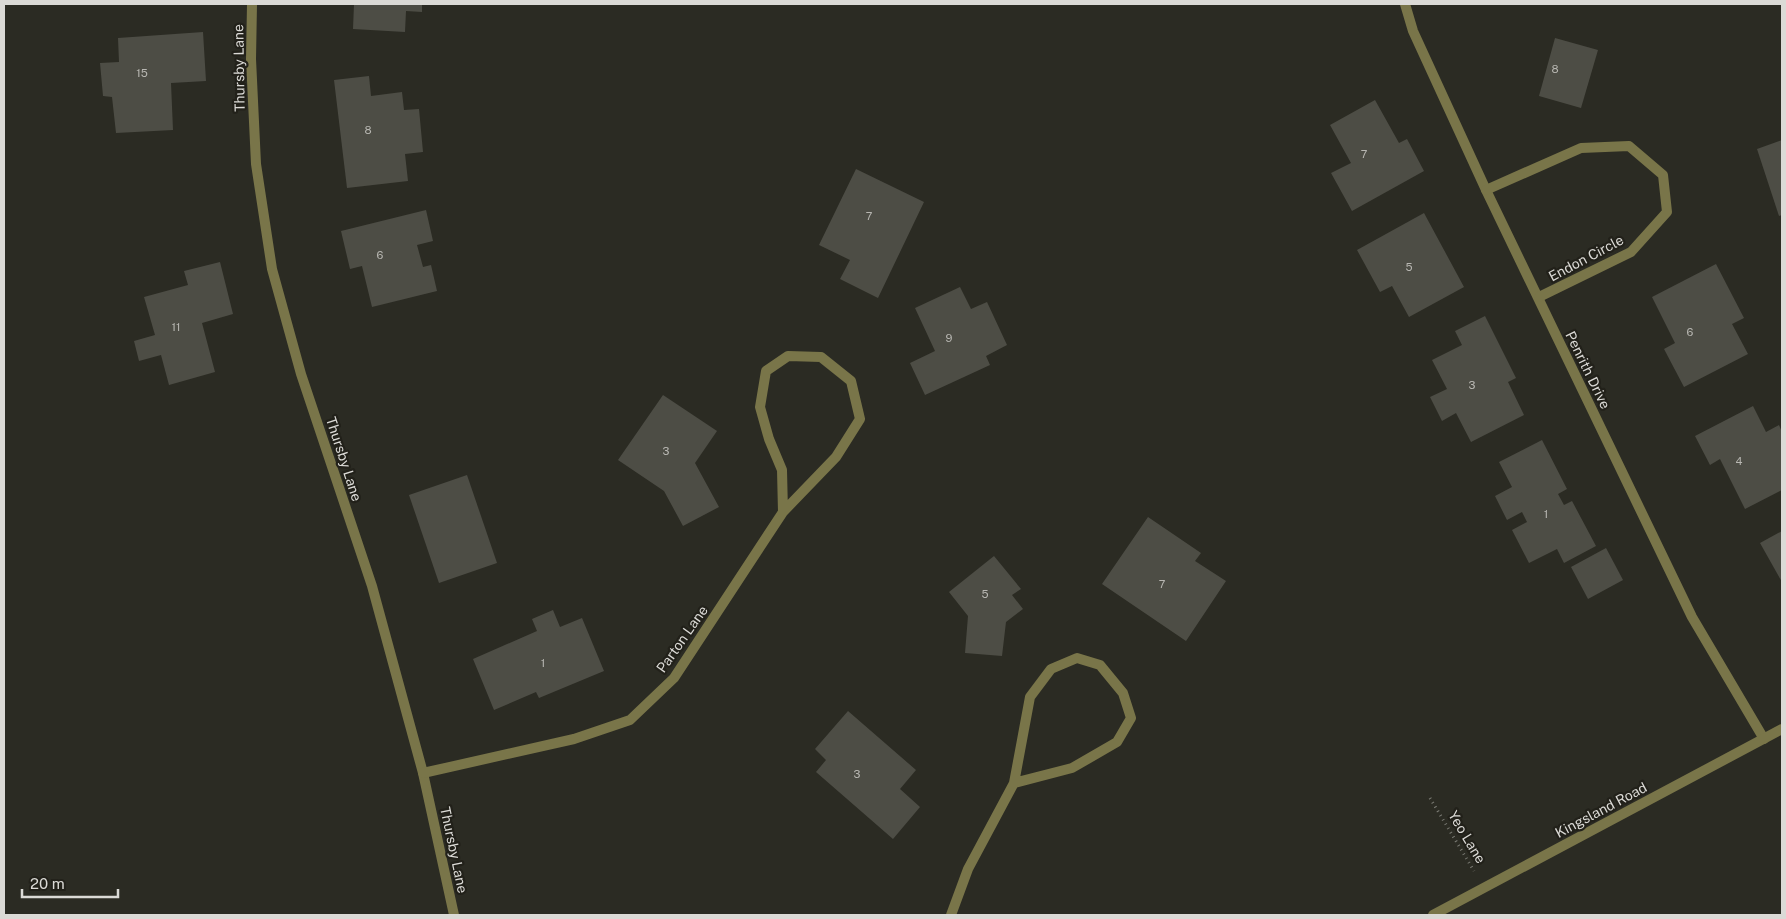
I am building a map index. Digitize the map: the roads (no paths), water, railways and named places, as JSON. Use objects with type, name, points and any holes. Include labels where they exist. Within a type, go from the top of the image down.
[{"type":"street","name":"Thursby Lane","points":[[252,4],[251,59],[256,164],[272,269],[301,374],[372,586],[423,773],[454,915]]},
{"type":"street","name":"Penrith Drive","points":[[1405,4],[1413,32],[1486,190],[1692,617],[1764,739]]},
{"type":"street","name":"Endon Circle","points":[[1486,190],[1581,148],[1629,146],[1663,175],[1667,212],[1631,252],[1539,297]]},
{"type":"street","name":"Parton Lane","points":[[423,773],[574,740],[630,720],[674,678],[783,512],[836,457],[860,419],[851,381],[821,357],[788,356],[766,372],[760,408],[769,440],[782,470],[783,512]]},
{"type":"street","points":[[951,915],[968,869],[1014,783],[1030,697],[1051,669],[1077,658],[1100,665],[1123,693],[1131,718],[1117,742],[1072,768],[1014,783]]},
{"type":"street","name":"Kingsland Road","points":[[1433,915],[1782,729]]}]
